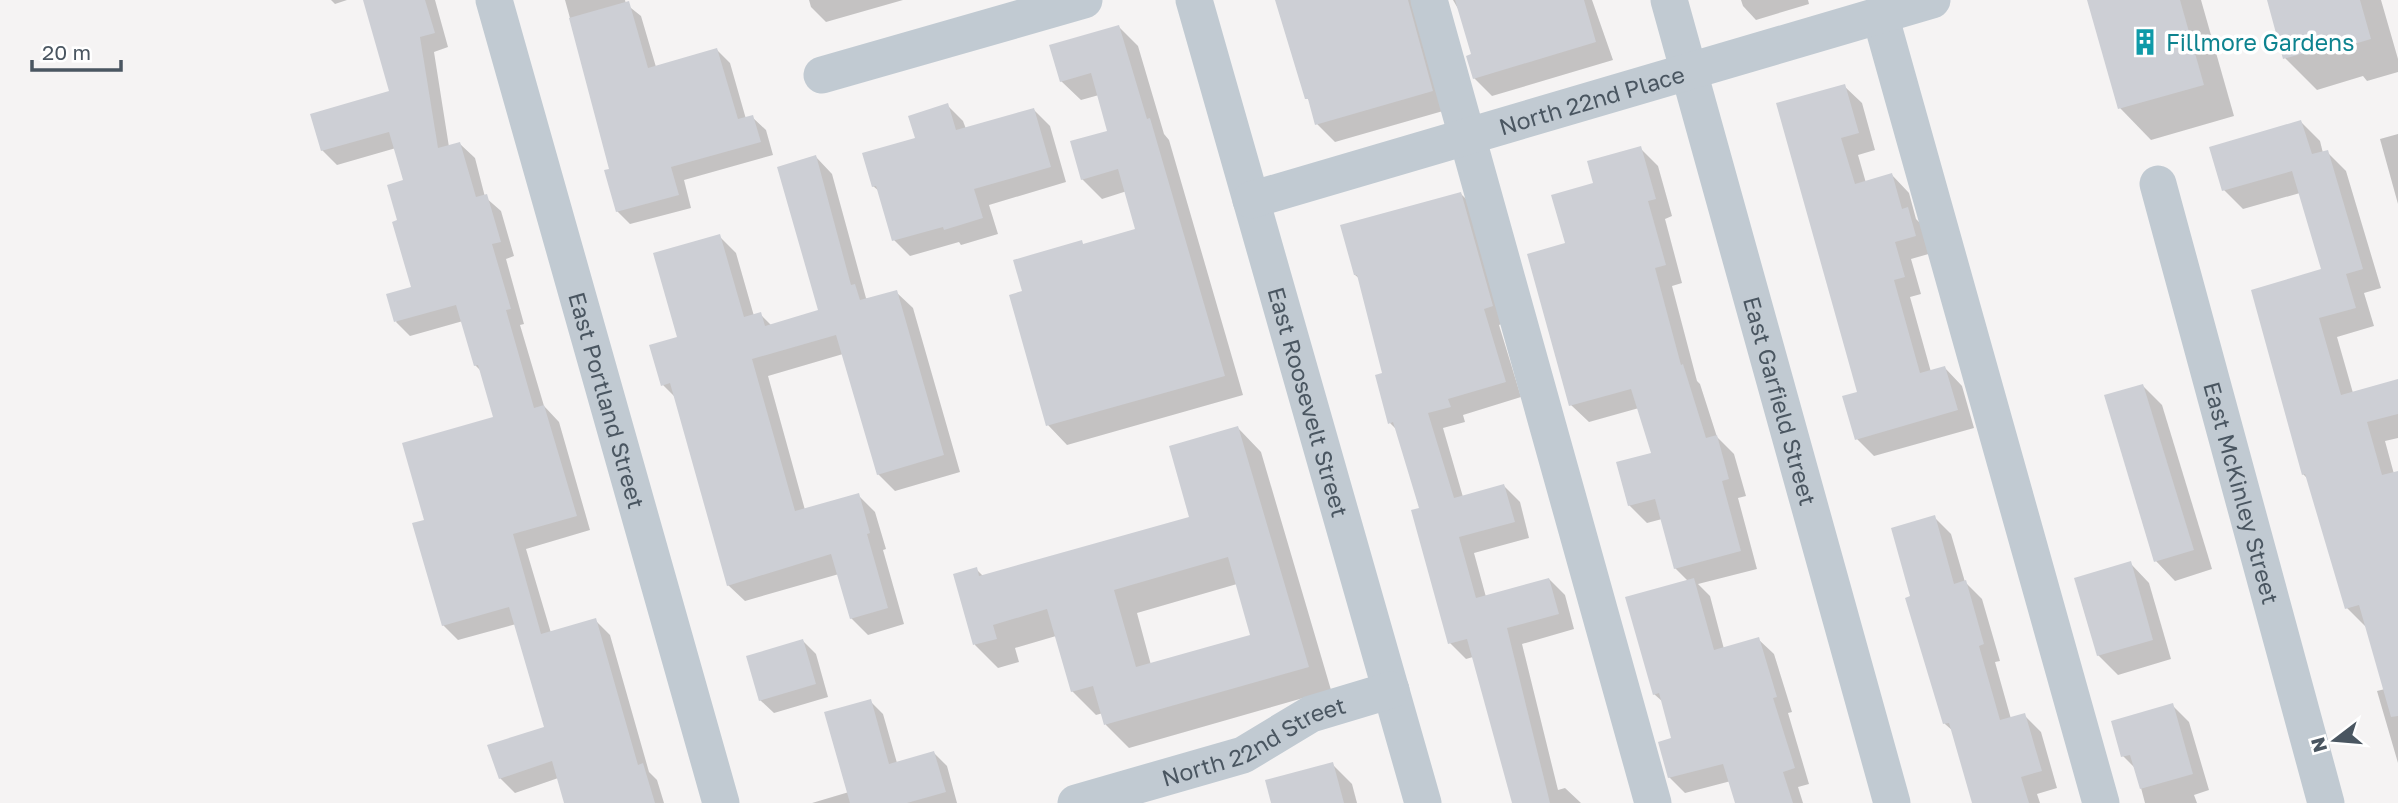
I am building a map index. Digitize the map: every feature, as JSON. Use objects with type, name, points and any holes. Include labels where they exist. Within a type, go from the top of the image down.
[{"type":"street","name":"East Portland Street","points":[[494,0],[722,803]]},
{"type":"street","points":[[822,75],[1084,0]]},
{"type":"street","name":"East Roosevelt Street","points":[[1194,0],[1423,803]]},
{"type":"street","points":[[1429,0],[1653,803]]},
{"type":"street","name":"East Garfield Street","points":[[1669,0],[1892,803]]},
{"type":"street","name":"North 22nd Place","points":[[1251,200],[1932,0]]},
{"type":"street","points":[[1880,15],[2101,803]]},
{"type":"street","name":"East McKinley Street","points":[[2158,184],[2326,803]]},
{"type":"street","name":"North 22nd Street","points":[[1076,803],[1243,755],[1311,714],[1391,690]]},
{"type":"building","points":[[363,0],[425,0],[435,33],[420,37],[438,148],[460,142],[476,197],[487,194],[501,242],[492,244],[511,309],[506,310],[534,408],[544,405],[577,516],[513,534],[541,634],[596,618],[638,765],[643,763],[655,803],[564,803],[552,761],[499,779],[487,745],[544,727],[509,607],[442,626],[412,523],[424,520],[402,443],[493,417],[456,305],[394,322],[386,294],[411,287],[392,222],[397,220],[387,185],[403,180],[389,132],[321,151],[310,114],[389,91]]},
{"type":"building","points":[[1275,0],[1408,0],[1433,91],[1315,125]]},
{"type":"building","points":[[1455,0],[1584,0],[1596,42],[1473,79],[1466,56],[1471,54]]},
{"type":"building","name":"Fillmore Gardens","points":[[2087,0],[2180,0],[2204,85],[2118,109]]},
{"type":"building","name":"Fillmore Gardens","points":[[2267,0],[2360,0],[2371,39],[2334,50],[2333,45],[2283,59]]},
{"type":"building","points":[[629,1],[648,68],[717,48],[738,119],[753,115],[761,142],[671,167],[679,195],[616,212],[604,170],[609,169],[569,18]]},
{"type":"building","points":[[1119,25],[1147,119],[1150,118],[1225,376],[1046,426],[1009,295],[1022,291],[1013,260],[1082,240],[1083,244],[1135,229],[1118,169],[1081,180],[1070,141],[1107,131],[1091,73],[1060,82],[1049,45]]},
{"type":"building","points":[[1845,84],[1859,133],[1841,138],[1855,184],[1892,173],[1902,209],[1908,207],[1916,236],[1895,242],[1905,277],[1894,280],[1920,373],[1945,366],[1958,410],[1855,440],[1842,396],[1857,392],[1776,103]]},
{"type":"building","points":[[948,103],[956,130],[1034,108],[1051,167],[974,189],[983,218],[892,241],[876,186],[872,187],[862,153],[915,138],[908,116]]},
{"type":"building","points":[[2301,120],[2312,154],[2328,150],[2363,269],[2346,274],[2356,308],[2319,318],[2341,395],[2398,379],[2398,414],[2367,422],[2382,475],[2398,471],[2398,716],[2391,717],[2359,605],[2345,609],[2305,474],[2302,475],[2251,290],[2321,269],[2292,171],[2222,191],[2209,147]]},
{"type":"building","points":[[1641,146],[1656,199],[1648,201],[1666,265],[1655,268],[1681,365],[1683,364],[1706,438],[1717,435],[1729,479],[1722,481],[1741,551],[1674,569],[1655,499],[1628,506],[1616,462],[1651,453],[1631,389],[1569,406],[1527,254],[1565,243],[1551,195],[1593,183],[1587,161]]},
{"type":"building","points":[[816,155],[851,285],[855,284],[860,300],[897,290],[944,455],[877,475],[836,335],[752,359],[795,511],[859,493],[870,533],[867,534],[888,608],[850,619],[831,554],[727,586],[670,383],[661,386],[649,345],[677,337],[653,253],[720,234],[744,317],[761,312],[765,326],[818,310],[777,167]]},
{"type":"building","points":[[1461,192],[1493,306],[1484,309],[1506,382],[1448,399],[1451,407],[1428,413],[1454,498],[1504,484],[1515,522],[1459,537],[1476,598],[1549,578],[1559,614],[1507,628],[1550,803],[1512,803],[1467,639],[1448,644],[1411,510],[1419,508],[1393,422],[1388,424],[1375,375],[1382,373],[1357,275],[1354,275],[1340,225]]},
{"type":"building","points":[[2143,384],[2194,550],[2154,562],[2104,395]]},
{"type":"building","points":[[1238,426],[1309,667],[1104,725],[1093,686],[1071,692],[1047,609],[993,625],[997,639],[973,645],[953,574],[977,567],[979,576],[1189,517],[1169,446]],"holes":[[[1228,557],[1250,635],[1136,667],[1114,590]]]},
{"type":"building","points":[[1935,515],[1954,584],[1966,580],[1984,644],[1979,646],[2000,720],[2025,713],[2042,771],[2021,777],[2029,803],[1972,803],[1949,723],[1943,724],[1905,598],[1910,596],[1891,528]]},
{"type":"building","points":[[2131,561],[2153,640],[2097,656],[2074,578]]},
{"type":"building","points":[[1694,578],[1714,650],[1759,637],[1777,697],[1773,698],[1795,768],[1783,772],[1793,803],[1735,803],[1723,764],[1668,778],[1658,742],[1671,738],[1659,693],[1653,695],[1625,597]]},
{"type":"building","points":[[803,639],[816,684],[759,701],[746,656]]},
{"type":"building","points":[[871,699],[889,764],[934,751],[946,792],[907,803],[850,803],[824,712]]},
{"type":"building","points":[[2173,703],[2193,774],[2140,789],[2130,755],[2121,757],[2111,721]]},
{"type":"building","points":[[1333,762],[1344,803],[1271,803],[1265,780]]},
{"type":"place","name":"Fillmore Gardens","points":[[2145,42]]}]
